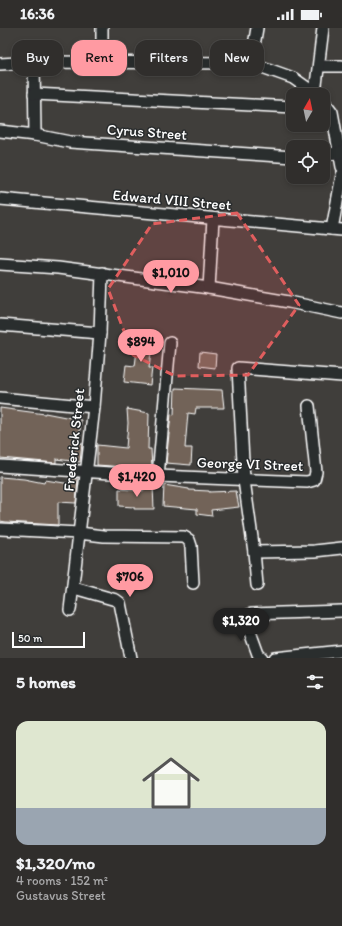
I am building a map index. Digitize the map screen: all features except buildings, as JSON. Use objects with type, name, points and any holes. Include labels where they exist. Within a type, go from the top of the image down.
[{"type":"street","points":[[102,28],[102,40]]},
{"type":"street","points":[[255,40],[257,28]]},
{"type":"street","points":[[318,88],[323,28]]},
{"type":"street","points":[[127,62],[210,63]]},
{"type":"street","points":[[0,64],[12,63]]},
{"type":"street","points":[[319,66],[342,66]]},
{"type":"street","points":[[264,68],[293,78],[306,88]]},
{"type":"street","points":[[34,76],[35,136]]},
{"type":"street","points":[[34,94],[286,107]]},
{"type":"street","points":[[330,110],[332,112],[341,153],[342,167]]},
{"type":"street","name":"Cyrus Street","points":[[0,131],[70,142],[286,157]]},
{"type":"street","points":[[330,154],[341,153]]},
{"type":"street","points":[[337,229],[342,175]]},
{"type":"street","name":"Edward VIII Street","points":[[0,199],[337,229]]},
{"type":"street","points":[[209,288],[213,219]]},
{"type":"street","points":[[0,264],[102,273],[209,288],[342,313]]},
{"type":"street","name":"Frederick Street","points":[[70,610],[74,588],[94,407],[100,333],[102,273]]},
{"type":"street","points":[[0,325],[100,333]]},
{"type":"street","points":[[158,476],[170,343]]},
{"type":"street","points":[[257,585],[244,480],[238,368],[342,376]]},
{"type":"street","points":[[0,398],[94,407]]},
{"type":"street","name":"George VI Street","points":[[0,466],[158,476],[307,482],[314,480],[316,472],[309,406]]},
{"type":"street","points":[[0,532],[79,533],[104,536],[184,536],[189,540],[191,546],[193,583]]},
{"type":"street","points":[[254,552],[315,551],[342,548]]},
{"type":"street","points":[[74,588],[116,600],[120,603],[131,658]]},
{"type":"street","points":[[262,658],[258,654],[246,621],[247,616],[251,614],[342,612]]},
{"type":"street","points":[[275,658],[342,651]]},
{"type":"highlighted area","points":[[237,213],[299,305],[248,375],[175,376],[133,355],[108,289],[152,224]]}]
